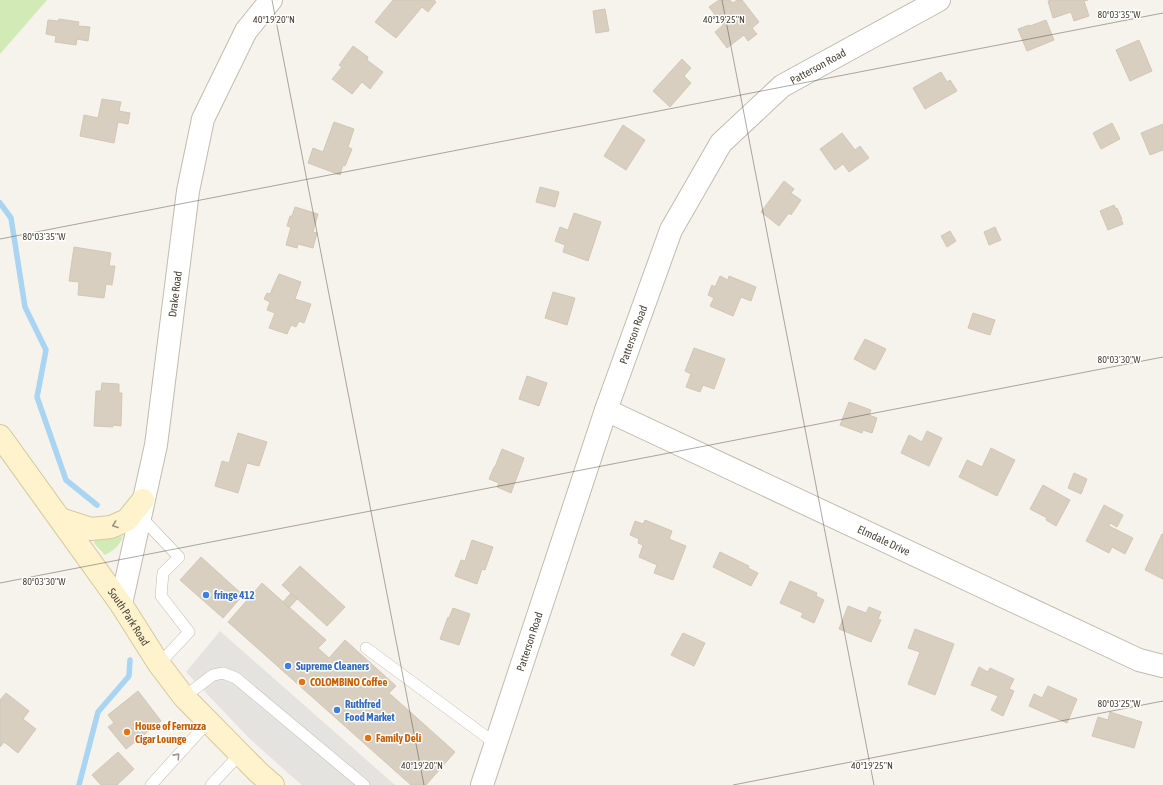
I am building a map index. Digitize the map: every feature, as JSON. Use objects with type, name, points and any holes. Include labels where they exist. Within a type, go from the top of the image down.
[{"type":"main road","name":"South Park Road","points":[[0,436],[121,604],[159,664],[184,697],[258,772],[273,785]]},
{"type":"main road","points":[[60,519],[91,529],[111,527],[127,520],[142,508]]},
{"type":"street","name":"Drake Road","points":[[121,604],[156,445],[188,191],[203,119],[246,31],[271,0]]},
{"type":"street","name":"Patterson Road","points":[[482,785],[606,410],[671,230],[721,143],[782,86],[939,0]]},
{"type":"street","name":"Elmdale Drive","points":[[606,410],[1139,660],[1163,666]]},
{"type":"lane","points":[[142,508],[179,557],[163,574],[161,596],[189,632],[159,664]]},
{"type":"lane","points":[[366,648],[496,744]]},
{"type":"lane","points":[[184,697],[213,675],[224,674],[236,678],[364,785]]},
{"type":"lane","points":[[150,785],[208,722]]},
{"type":"lane","points":[[211,785],[240,754]]},
{"type":"green space","points":[[0,0],[47,0],[0,54]]},
{"type":"green space","points":[[123,536],[116,547],[105,555],[94,543],[95,540]]},
{"type":"shaded area","points":[[220,631],[395,785],[302,785],[289,774],[250,739],[186,672]]},
{"type":"building","points":[[393,0],[434,0],[436,2],[428,12],[422,7],[396,38],[375,22]]},
{"type":"building","points":[[719,0],[730,0],[733,3],[737,0],[742,0],[759,22],[752,28],[757,34],[748,41],[744,35],[727,48],[715,32],[723,25],[709,7]]},
{"type":"building","points":[[1088,0],[1084,1],[1089,16],[1074,21],[1071,12],[1053,18],[1048,1]]},
{"type":"building","points":[[605,9],[609,31],[596,33],[593,11]]},
{"type":"building","points":[[59,19],[79,22],[78,26],[90,27],[88,41],[77,39],[76,45],[55,42],[56,36],[46,34],[48,20],[58,21]]},
{"type":"building","points":[[1046,20],[1054,40],[1027,51],[1018,29]]},
{"type":"building","points":[[1139,40],[1152,71],[1130,81],[1116,50]]},
{"type":"building","points":[[353,46],[368,57],[367,60],[383,72],[370,89],[362,82],[352,94],[332,79],[342,67],[339,65]]},
{"type":"building","points":[[682,59],[691,68],[684,76],[691,83],[670,107],[653,91]]},
{"type":"building","points":[[941,72],[947,82],[950,80],[957,91],[925,109],[913,88]]},
{"type":"building","points":[[102,99],[121,102],[119,111],[130,113],[128,124],[118,122],[114,143],[80,136],[84,115],[98,118]]},
{"type":"building","points":[[334,122],[354,129],[348,147],[352,149],[345,166],[343,165],[340,175],[308,163],[313,148],[323,152]]},
{"type":"building","points":[[1112,123],[1120,139],[1101,149],[1093,133]]},
{"type":"building","points":[[1163,124],[1163,150],[1150,155],[1141,133]]},
{"type":"building","points":[[623,125],[645,140],[626,170],[604,156]]},
{"type":"building","points":[[842,133],[855,150],[860,146],[869,158],[849,172],[843,164],[835,170],[820,149]]},
{"type":"building","points":[[784,181],[794,189],[791,193],[801,200],[791,215],[789,213],[779,226],[761,212]]},
{"type":"building","points":[[540,187],[559,192],[555,207],[536,202]]},
{"type":"building","points":[[1114,205],[1116,209],[1117,208],[1123,224],[1108,230],[1100,211]]},
{"type":"building","points":[[295,207],[318,214],[313,232],[317,233],[313,248],[298,244],[297,248],[286,245],[291,227],[287,226]]},
{"type":"building","points":[[574,213],[601,222],[588,261],[563,252],[565,245],[555,241],[560,227],[568,230]]},
{"type":"building","points":[[995,227],[1001,240],[989,245],[984,232]]},
{"type":"building","points":[[950,231],[956,241],[947,247],[941,236]]},
{"type":"building","points":[[74,247],[111,253],[109,266],[115,266],[112,285],[106,284],[104,298],[78,295],[79,282],[69,281]]},
{"type":"building","points":[[279,274],[301,282],[295,299],[311,304],[304,323],[299,321],[296,327],[291,325],[287,334],[269,328],[275,313],[267,310],[270,302],[264,299],[267,293],[270,294]]},
{"type":"building","points":[[720,276],[728,280],[729,276],[756,287],[751,301],[741,297],[733,316],[710,306],[714,298],[708,295],[712,285],[715,287]]},
{"type":"building","points":[[553,292],[575,298],[567,325],[545,318]]},
{"type":"building","points":[[973,313],[995,320],[990,335],[968,328]]},
{"type":"building","points":[[865,339],[886,349],[875,370],[854,359]]},
{"type":"building","points":[[694,348],[725,359],[714,389],[703,385],[700,392],[686,387],[691,374],[685,371]]},
{"type":"building","points":[[527,376],[547,383],[539,406],[519,399]]},
{"type":"building","points":[[102,383],[119,384],[119,393],[122,393],[121,426],[94,426],[96,391],[101,391]]},
{"type":"building","points":[[849,402],[871,410],[869,415],[877,418],[872,433],[863,430],[862,433],[840,425]]},
{"type":"building","points":[[927,431],[942,438],[929,466],[901,453],[909,435],[922,442]]},
{"type":"building","points":[[238,433],[267,442],[259,466],[247,463],[238,493],[215,486],[222,461],[229,463]]},
{"type":"building","points":[[991,448],[1015,460],[997,496],[959,477],[967,460],[982,467]]},
{"type":"building","points":[[502,449],[524,458],[511,493],[497,487],[499,483],[489,479]]},
{"type":"building","points":[[1074,473],[1087,479],[1081,494],[1068,488]]},
{"type":"building","points":[[1043,485],[1070,500],[1056,526],[1046,520],[1047,518],[1030,509]]},
{"type":"building","points":[[1104,505],[1123,515],[1117,527],[1110,523],[1109,526],[1133,538],[1125,554],[1112,547],[1109,553],[1086,541]]},
{"type":"building","points":[[645,520],[672,531],[669,539],[686,546],[673,580],[654,573],[657,565],[639,557],[643,545],[638,543],[639,539],[630,535],[635,521],[643,524]]},
{"type":"building","points":[[1163,534],[1163,579],[1145,570]]},
{"type":"building","points":[[472,540],[493,547],[485,570],[482,569],[477,584],[455,576],[461,560],[465,561]]},
{"type":"building","points":[[720,552],[749,566],[748,568],[758,573],[751,586],[713,567]]},
{"type":"building","points":[[201,557],[243,595],[223,618],[180,580]]},
{"type":"building","points":[[300,566],[345,607],[327,626],[282,585]]},
{"type":"building","points":[[790,581],[817,593],[816,596],[824,600],[814,623],[801,617],[803,613],[780,603]]},
{"type":"building","points":[[262,583],[326,640],[318,648],[329,658],[345,640],[396,686],[389,693],[455,752],[426,785],[411,785],[228,622]]},
{"type":"building","points":[[291,593],[297,599],[289,608],[283,602]]},
{"type":"building","points":[[848,606],[866,613],[869,607],[881,612],[878,619],[881,620],[871,642],[839,629]]},
{"type":"building","points":[[453,608],[470,614],[459,645],[440,639]]},
{"type":"building","points":[[915,629],[954,644],[935,695],[908,684],[920,652],[908,648]]},
{"type":"building","points":[[683,633],[705,643],[694,666],[671,655]]},
{"type":"building","points":[[979,667],[988,672],[990,668],[1014,679],[1009,689],[1014,691],[1003,716],[991,710],[998,696],[971,685]]},
{"type":"building","points":[[1048,686],[1077,699],[1067,723],[1029,706],[1034,694],[1042,698]]},
{"type":"building","points":[[138,691],[161,721],[126,749],[108,727],[114,723],[108,715]]},
{"type":"building","points":[[6,693],[29,711],[23,719],[36,729],[18,753],[4,742],[0,747],[0,700]]},
{"type":"building","points":[[1110,712],[1142,722],[1134,748],[1092,736],[1098,717],[1108,720]]},
{"type":"building","points":[[118,752],[134,769],[117,785],[101,785],[92,775]]},
{"type":"waterway","points":[[0,203],[11,218],[25,307],[46,350],[37,397],[66,480],[97,505]]},
{"type":"waterway","points":[[79,785],[98,712],[129,676],[130,660]]},
{"type":"place","name":"fringe 412","points":[[206,595]]},
{"type":"place","name":"Supreme Cleaners","points":[[288,666]]},
{"type":"place","name":"COLOMBINO Coffee","points":[[302,682]]},
{"type":"place","name":"Ruthfred Food Market","points":[[337,710]]},
{"type":"place","name":"House of Ferruzza Cigar Lounge","points":[[127,732]]},
{"type":"place","name":"Family Deli","points":[[368,738]]}]
